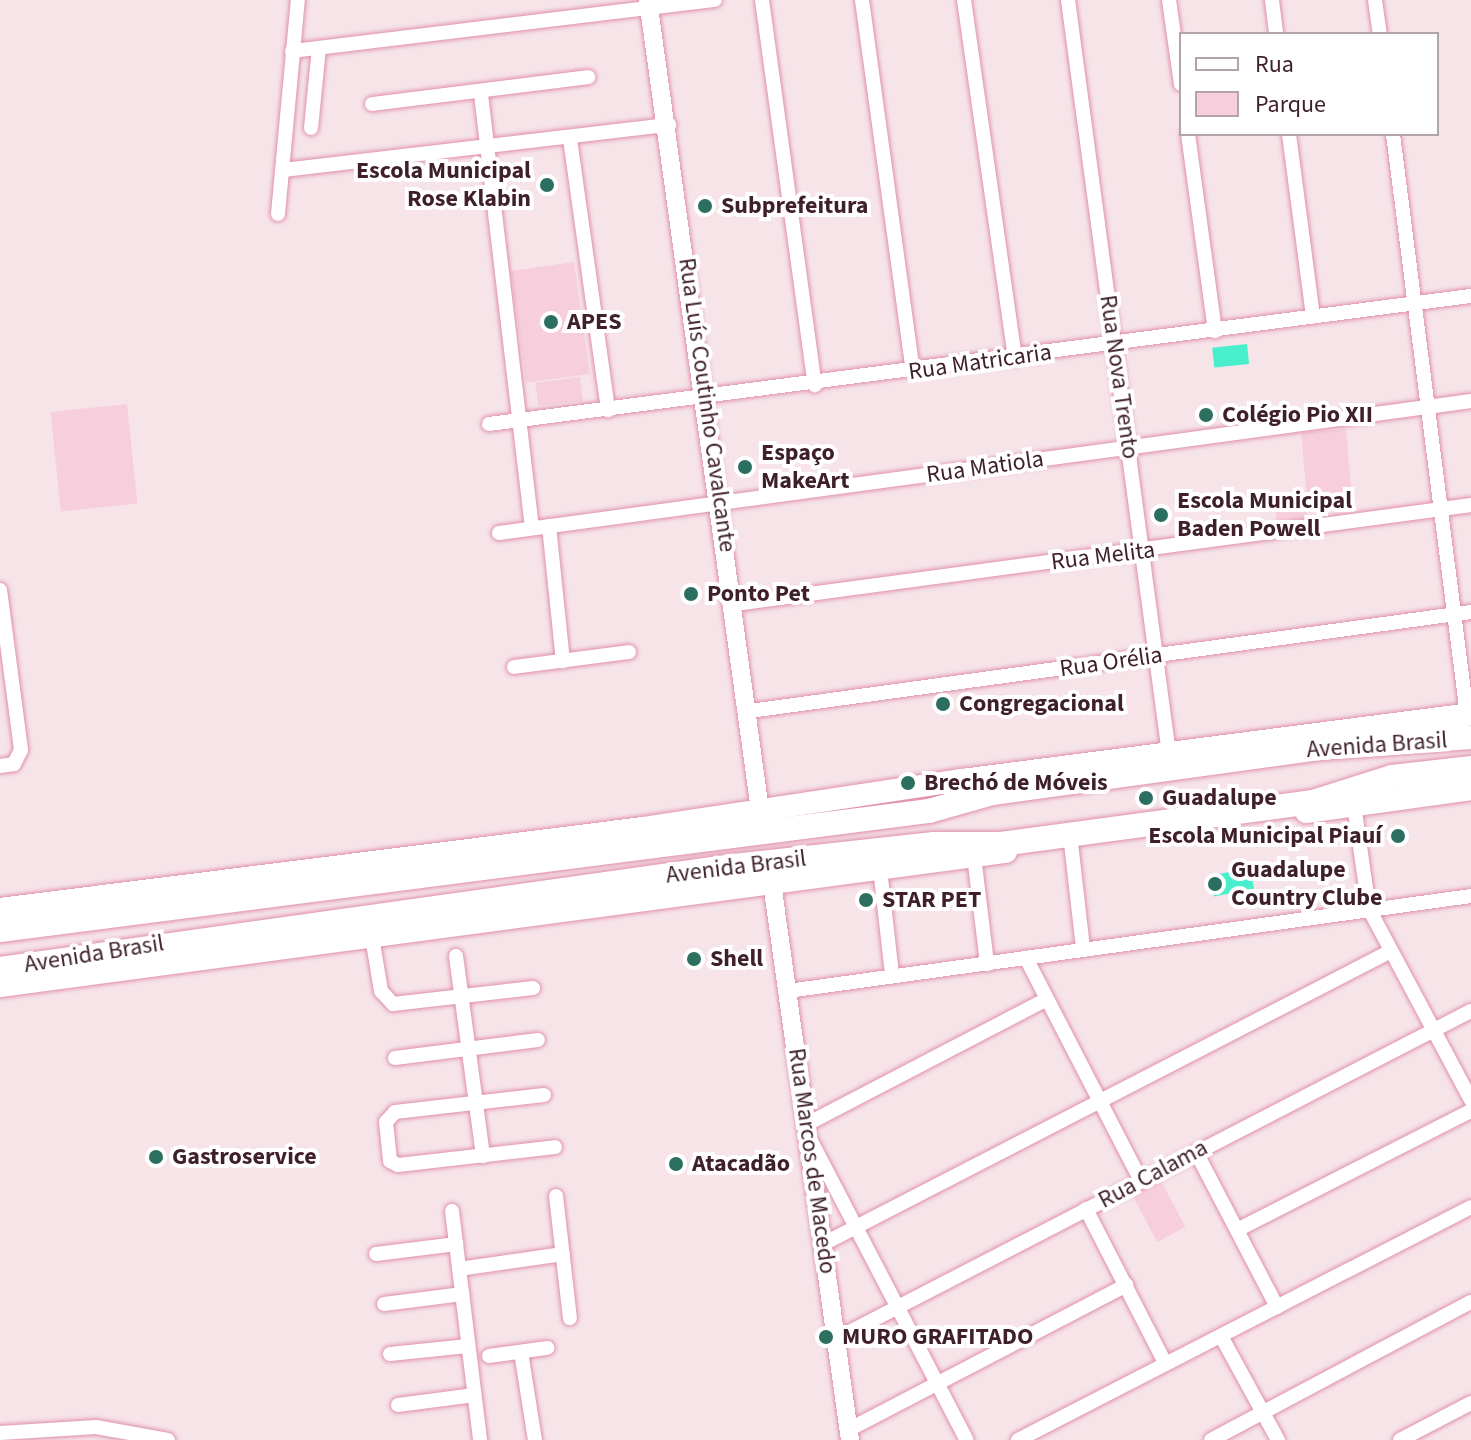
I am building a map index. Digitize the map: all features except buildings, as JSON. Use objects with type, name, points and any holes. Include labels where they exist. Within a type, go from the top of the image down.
[{"type":"highway","name":"Avenida Brasil","points":[[0,930],[929,811],[992,793],[1319,748],[1470,722]]},
{"type":"highway","name":"Avenida Brasil","points":[[0,969],[718,868],[934,844],[1001,844],[1313,802],[1392,777],[1471,768]]},
{"type":"main road","name":"Rua Luís Coutinho Cavalcante","points":[[649,4],[722,505],[760,810]]},
{"type":"main road","name":"Avenida Brasil","points":[[0,909],[1169,754],[1470,722]]},
{"type":"main road","name":"Avenida Brasil","points":[[0,986],[1471,789]]},
{"type":"main road","name":"Rua Marcos de Macedo","points":[[772,883],[849,1435]]},
{"type":"street","points":[[278,214],[298,0]]},
{"type":"street","points":[[292,51],[649,4],[715,0]]},
{"type":"street","points":[[762,0],[815,385]]},
{"type":"street","points":[[862,0],[913,371]]},
{"type":"street","points":[[964,0],[1015,358]]},
{"type":"street","name":"Rua Nova Trento","points":[[1068,0],[1169,754]]},
{"type":"street","points":[[1169,0],[1179,70]]},
{"type":"street","points":[[1272,0],[1276,32]]},
{"type":"street","points":[[1375,0],[1380,32]]},
{"type":"street","points":[[311,128],[319,48]]},
{"type":"street","points":[[372,104],[481,94],[588,77]]},
{"type":"street","points":[[481,94],[485,149],[532,528]]},
{"type":"street","points":[[284,170],[485,149],[669,125]]},
{"type":"street","points":[[1188,136],[1215,331]]},
{"type":"street","points":[[1289,136],[1313,316]]},
{"type":"street","points":[[1393,136],[1443,510],[1464,612],[1470,722]]},
{"type":"street","points":[[570,139],[608,410]]},
{"type":"street","name":"Rua Matricaria","points":[[489,424],[815,385],[1471,296]]},
{"type":"street","name":"Rua Matiola","points":[[499,533],[1471,401]]},
{"type":"street","name":"Rua Melita","points":[[735,604],[1471,505]]},
{"type":"street","points":[[549,526],[563,661]]},
{"type":"street","points":[[0,590],[4,658],[21,750],[7,765]]},
{"type":"street","name":"Rua Orélia","points":[[750,711],[1464,612]]},
{"type":"street","points":[[514,667],[629,652]]},
{"type":"street","points":[[1354,805],[1369,909],[1471,1100]]},
{"type":"street","points":[[1071,843],[1083,948]]},
{"type":"street","points":[[974,856],[987,964]]},
{"type":"street","points":[[880,869],[892,975]]},
{"type":"street","points":[[788,991],[1471,896]]},
{"type":"street","points":[[372,937],[387,1001],[462,997],[533,988]]},
{"type":"street","points":[[823,1244],[1391,951]]},
{"type":"street","points":[[456,956],[483,1156]]},
{"type":"street","points":[[1026,958],[1140,1179]]},
{"type":"street","points":[[967,1440],[898,1309],[860,1226],[808,1131],[1045,1000]]},
{"type":"street","name":"Rua Calama","points":[[836,1339],[1140,1179],[1471,1011]]},
{"type":"street","points":[[395,1058],[538,1040]]},
{"type":"street","points":[[544,1095],[389,1115],[390,1161],[398,1165],[555,1147]]},
{"type":"street","points":[[1239,1229],[1471,1111]]},
{"type":"street","points":[[1196,1152],[1239,1229],[1277,1307]]},
{"type":"street","points":[[556,1196],[570,1318]]},
{"type":"street","points":[[1018,1440],[1471,1207]]},
{"type":"street","points":[[1086,1209],[1165,1363]]},
{"type":"street","points":[[452,1211],[480,1440]]},
{"type":"street","points":[[376,1254],[456,1244]]},
{"type":"street","points":[[459,1269],[563,1254]]},
{"type":"street","points":[[849,1435],[1126,1285]]},
{"type":"street","points":[[384,1304],[462,1294]]},
{"type":"street","points":[[1211,1440],[1471,1302]]},
{"type":"street","points":[[1221,1336],[1278,1440]]},
{"type":"street","points":[[390,1354],[468,1346]]},
{"type":"street","points":[[489,1356],[547,1348]]},
{"type":"street","points":[[521,1352],[535,1440]]},
{"type":"street","points":[[398,1405],[474,1395]]},
{"type":"street","points":[[1400,1440],[1471,1403]]},
{"type":"street","points":[[0,1433],[96,1427],[168,1440]]},
{"type":"green space","name":"APES","points":[[574,262],[590,374],[526,383],[511,271]]},
{"type":"green space","points":[[580,377],[583,401],[538,406],[535,382]]},
{"type":"green space","points":[[127,404],[137,503],[61,512],[50,412]]},
{"type":"green space","points":[[1346,429],[1353,509],[1308,513],[1301,433]]},
{"type":"green space","points":[[1305,494],[1307,519],[1276,522],[1274,497]]},
{"type":"green space","points":[[1161,1181],[1185,1227],[1157,1242],[1133,1196]]},
{"type":"shaded area","points":[[1247,344],[1249,364],[1214,368],[1212,348]]},
{"type":"shaded area","points":[[1250,868],[1254,889],[1214,896],[1210,876]]},
{"type":"place","name":"Escola Municipal Rose Klabin","points":[[547,185]]},
{"type":"place","name":"Subprefeitura","points":[[705,206]]},
{"type":"place","name":"APES","points":[[551,322]]},
{"type":"place","name":"Colégio Pio XII","points":[[1206,415]]},
{"type":"place","name":"Espaço MakeArt","points":[[745,467]]},
{"type":"place","name":"Escola Municipal Baden Powell","points":[[1161,515]]},
{"type":"place","name":"Ponto Pet","points":[[691,594]]},
{"type":"place","name":"Congregacional","points":[[943,704]]},
{"type":"place","name":"Brechó de Móveis","points":[[908,783]]},
{"type":"place","name":"Guadalupe","points":[[1146,798]]},
{"type":"place","name":"Escola Municipal Piauí","points":[[1398,836]]},
{"type":"place","name":"Guadalupe Country Clube","points":[[1215,884]]},
{"type":"place","name":"STAR PET","points":[[866,900]]},
{"type":"place","name":"Shell","points":[[694,959]]},
{"type":"place","name":"Gastroservice","points":[[156,1157]]},
{"type":"place","name":"Atacadão","points":[[676,1164]]},
{"type":"place","name":"MURO GRAFITADO","points":[[826,1337]]}]
